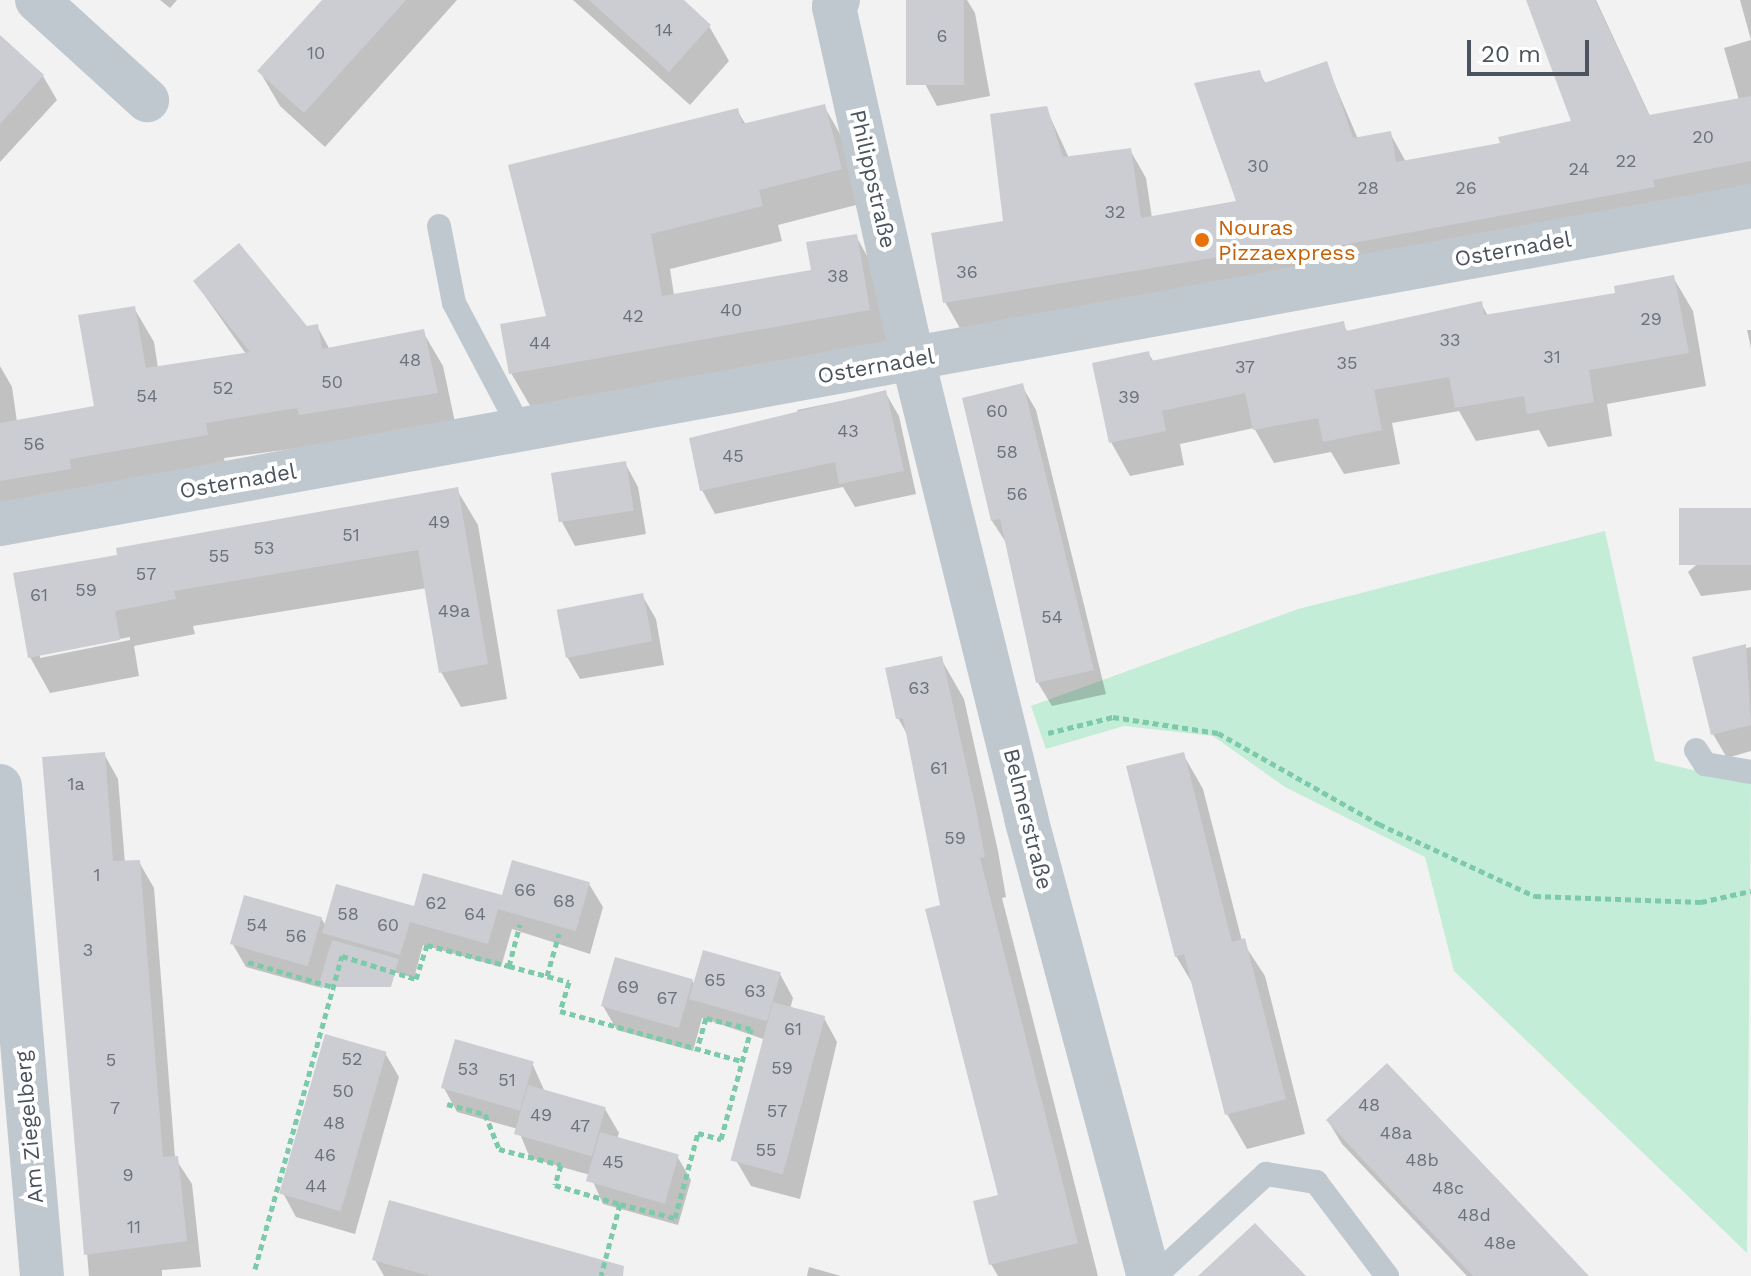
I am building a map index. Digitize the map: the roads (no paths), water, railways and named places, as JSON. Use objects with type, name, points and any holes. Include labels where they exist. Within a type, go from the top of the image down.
[{"type":"street","points":[[37,0],[147,100]]},
{"type":"street","name":"Philippstraße","points":[[832,2],[913,360]]},
{"type":"street","name":"Osternadel","points":[[0,524],[1751,206]]},
{"type":"street","name":"Belmerstraße","points":[[913,360],[1009,742],[1152,1276]]},
{"type":"street","name":"Am Ziegelberg","points":[[0,786],[42,1276]]},
{"type":"lane","points":[[439,226],[454,303],[521,430]]},
{"type":"lane","points":[[1696,750],[1705,764],[1751,772]]},
{"type":"lane","points":[[1152,1276],[1266,1174],[1316,1182],[1387,1276]]},
{"type":"place","name":"Nouras Pizzaexpress","points":[[1202,240]]}]
